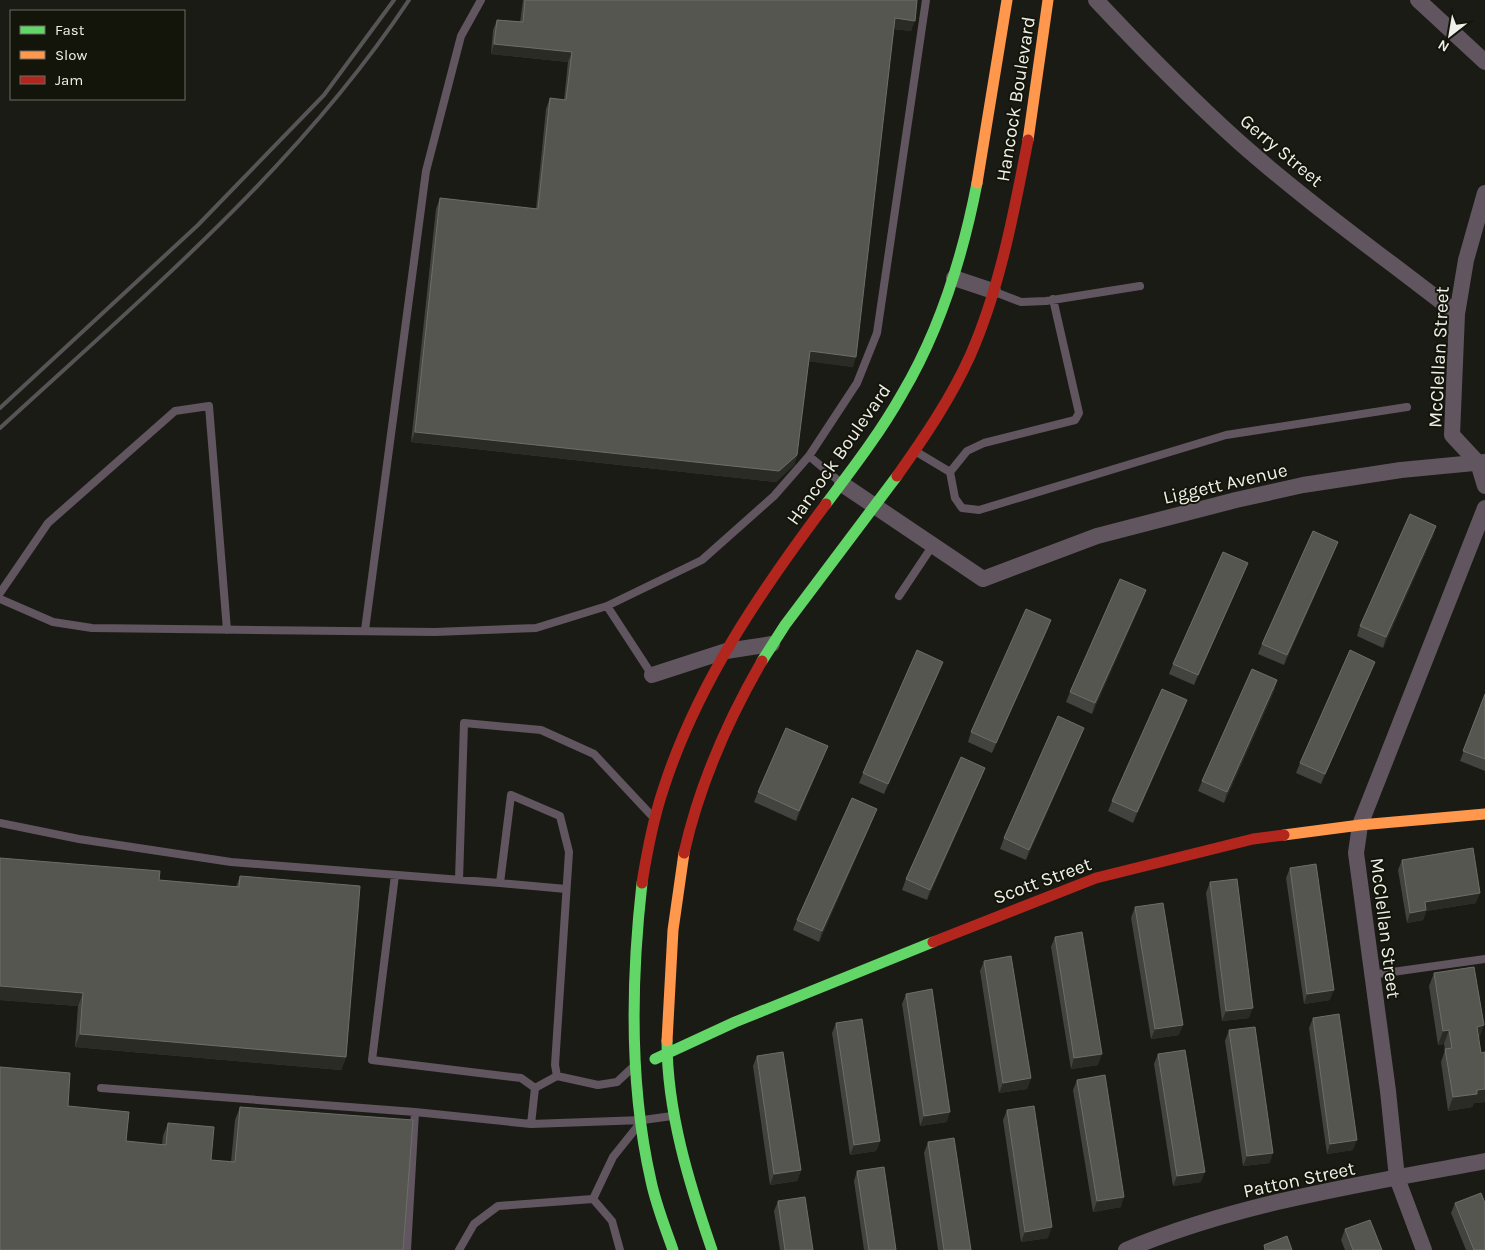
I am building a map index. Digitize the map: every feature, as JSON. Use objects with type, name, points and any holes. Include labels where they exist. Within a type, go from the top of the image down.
[{"type":"street","name":"Hancock Boulevard","points":[[673,1250],[650,1174],[635,1066],[636,929],[643,872],[662,790],[726,651],[769,582],[885,424],[916,369],[938,322],[954,278],[982,165],[1007,0]]},
{"type":"street","name":"Hancock Boulevard","points":[[712,1250],[694,1197],[674,1116],[667,1055],[672,948],[678,890],[690,827],[716,759],[744,697],[772,644],[935,419],[964,368],[984,321],[1009,235],[1026,154],[1048,0]]},
{"type":"street","name":"Gerry Street","points":[[1096,0],[1190,96],[1240,143],[1456,314]]},
{"type":"street","points":[[1418,0],[1485,62]]},
{"type":"street","name":"McClellan Street","points":[[1485,193],[1466,260],[1456,314],[1452,436],[1482,463],[1485,486]]},
{"type":"street","points":[[954,278],[993,291]]},
{"type":"street","name":"Liggett Avenue","points":[[933,545],[983,578],[1097,536],[1236,500],[1308,484],[1392,472],[1482,463]]},
{"type":"street","points":[[842,484],[933,545]]},
{"type":"street","name":"McClellan Street","points":[[1424,1250],[1397,1178],[1388,1091],[1356,853],[1360,825],[1485,508]]},
{"type":"street","points":[[652,675],[726,651],[772,644]]},
{"type":"street","name":"Scott Street","points":[[635,1066],[667,1055],[744,1018],[1040,898],[1096,878],[1237,842],[1360,825],[1485,814]]},
{"type":"street","name":"Patton Street","points":[[1126,1250],[1178,1230],[1227,1215],[1305,1196],[1485,1161]]},
{"type":"lane","points":[[365,630],[426,171],[461,36],[481,0]]},
{"type":"lane","points":[[0,599],[53,622],[92,628],[435,632],[536,628],[607,606],[702,560],[774,496],[809,456],[857,383],[877,333],[926,0]]},
{"type":"lane","points":[[993,291],[1021,302],[1053,300],[1140,286]]},
{"type":"lane","points":[[950,472],[968,451],[984,443],[1075,420],[1079,413],[1053,300]]},
{"type":"lane","points":[[0,593],[48,523],[175,411],[209,406],[227,630]]},
{"type":"lane","points":[[913,450],[950,472],[955,498],[962,508],[979,510],[1226,435],[1406,406]]},
{"type":"lane","points":[[809,456],[842,484]]},
{"type":"lane","points":[[899,596],[933,545]]},
{"type":"lane","points":[[607,606],[652,675]]},
{"type":"lane","points":[[459,880],[464,723],[542,730],[594,754],[655,819]]},
{"type":"lane","points":[[500,883],[511,795],[560,816],[569,852],[555,1065],[557,1076]]},
{"type":"lane","points":[[0,823],[79,839],[231,862],[566,889]]},
{"type":"lane","points":[[395,875],[372,1060],[521,1078],[535,1088]]},
{"type":"lane","points":[[1371,975],[1485,959]]},
{"type":"lane","points":[[535,1088],[557,1076],[598,1085],[617,1082],[635,1066]]},
{"type":"lane","points":[[100,1088],[415,1112],[531,1124],[643,1120],[674,1116]]},
{"type":"lane","points":[[531,1124],[535,1088]]},
{"type":"lane","points":[[407,1250],[415,1112]]},
{"type":"lane","points":[[593,1199],[613,1157],[643,1120]]},
{"type":"lane","points":[[459,1250],[474,1224],[498,1206],[593,1199]]},
{"type":"lane","points":[[593,1199],[612,1221],[620,1250]]},
{"type":"building","points":[[525,0],[917,0],[915,21],[895,18],[856,357],[810,351],[797,455],[779,471],[415,432],[440,198],[538,209],[550,98],[566,100],[572,52],[494,44],[497,20],[523,22]]},
{"type":"building","points":[[1410,514],[1436,526],[1386,637],[1360,626]]},
{"type":"building","points":[[1313,531],[1338,542],[1287,655],[1262,644]]},
{"type":"building","points":[[1223,552],[1248,563],[1198,675],[1173,664]]},
{"type":"building","points":[[1120,579],[1146,590],[1095,703],[1070,692]]},
{"type":"building","points":[[1026,609],[1051,620],[996,743],[971,732]]},
{"type":"building","points":[[917,650],[943,662],[888,784],[863,773]]},
{"type":"building","points":[[1350,650],[1375,662],[1325,774],[1300,763]]},
{"type":"building","points":[[1252,669],[1277,680],[1227,792],[1202,781]]},
{"type":"building","points":[[1162,689],[1187,700],[1137,812],[1112,801]]},
{"type":"building","points":[[1485,694],[1485,759],[1463,751]]},
{"type":"building","points":[[1058,716],[1084,728],[1029,850],[1004,838]]},
{"type":"building","points":[[786,728],[828,746],[799,811],[758,792]]},
{"type":"building","points":[[961,757],[985,768],[930,890],[906,879]]},
{"type":"building","points":[[852,798],[877,809],[822,931],[797,920]]},
{"type":"building","points":[[1473,848],[1480,893],[1425,902],[1426,910],[1410,913],[1402,860]]},
{"type":"building","points":[[0,858],[160,871],[159,880],[239,887],[240,876],[360,886],[346,1057],[80,1034],[83,993],[0,986]]},
{"type":"building","points":[[1316,864],[1334,990],[1307,994],[1290,868]]},
{"type":"building","points":[[1237,879],[1253,1008],[1226,1011],[1210,882]]},
{"type":"building","points":[[1163,903],[1183,1025],[1155,1029],[1135,907]]},
{"type":"building","points":[[1082,932],[1102,1054],[1074,1058],[1055,937]]},
{"type":"building","points":[[1011,956],[1031,1078],[1003,1083],[984,961]]},
{"type":"building","points":[[1474,967],[1484,1025],[1477,1027],[1481,1053],[1485,1052],[1485,1089],[1477,1090],[1477,1094],[1453,1097],[1445,1049],[1452,1048],[1449,1030],[1443,1031],[1434,973]]},
{"type":"building","points":[[932,989],[950,1112],[924,1116],[906,994]]},
{"type":"building","points":[[1339,1014],[1357,1140],[1330,1144],[1313,1018]]},
{"type":"building","points":[[862,1019],[880,1141],[854,1145],[836,1023]]},
{"type":"building","points":[[1255,1027],[1273,1153],[1247,1156],[1229,1030]]},
{"type":"building","points":[[1185,1050],[1205,1172],[1177,1176],[1158,1054]]},
{"type":"building","points":[[783,1052],[801,1170],[774,1174],[757,1056]]},
{"type":"building","points":[[0,1067],[70,1073],[68,1106],[129,1112],[126,1141],[166,1145],[168,1123],[214,1127],[211,1160],[235,1162],[240,1107],[413,1120],[403,1250],[0,1250]]},
{"type":"building","points":[[1105,1075],[1124,1197],[1097,1201],[1077,1080]]},
{"type":"building","points":[[1034,1106],[1052,1227],[1025,1232],[1007,1110]]},
{"type":"building","points":[[954,1138],[971,1250],[944,1250],[928,1142]]},
{"type":"building","points":[[884,1167],[896,1250],[869,1250],[857,1171]]},
{"type":"building","points":[[1481,1193],[1485,1203],[1485,1250],[1474,1250],[1455,1203]]},
{"type":"building","points":[[805,1197],[813,1250],[785,1250],[778,1201]]},
{"type":"building","points":[[1370,1220],[1382,1250],[1353,1250],[1345,1229]]},
{"type":"building","points":[[1287,1236],[1292,1250],[1265,1250],[1264,1245]]},
{"type":"railway","points":[[0,408],[198,225],[324,95],[394,0]]},
{"type":"railway","points":[[0,428],[165,277],[270,173],[366,61],[409,0]]},
{"type":"traffic: fast","points":[[826,504],[885,423],[916,370],[939,318],[957,265],[977,183]]},
{"type":"traffic: fast","points":[[762,661],[785,625],[897,476]]},
{"type":"traffic: fast","points":[[642,883],[634,995],[634,1033],[639,1108],[651,1181],[673,1250]]},
{"type":"traffic: fast","points":[[655,1059],[735,1022],[933,942]]},
{"type":"traffic: fast","points":[[667,1041],[668,1068],[675,1121],[695,1199],[712,1250]]},
{"type":"traffic: slow","points":[[977,183],[1007,0]]},
{"type":"traffic: slow","points":[[1028,140],[1048,0]]},
{"type":"traffic: slow","points":[[1284,835],[1360,825],[1485,814]]},
{"type":"traffic: slow","points":[[667,1041],[673,930],[684,853]]},
{"type":"traffic: jam","points":[[897,476],[946,402],[963,372],[981,330],[1005,250],[1028,140]]},
{"type":"traffic: jam","points":[[642,883],[659,801],[677,751],[694,713],[712,676],[754,605],[826,504]]},
{"type":"traffic: jam","points":[[684,853],[706,778],[726,730],[762,661]]},
{"type":"traffic: jam","points":[[933,942],[1096,878],[1253,839],[1284,835]]}]
